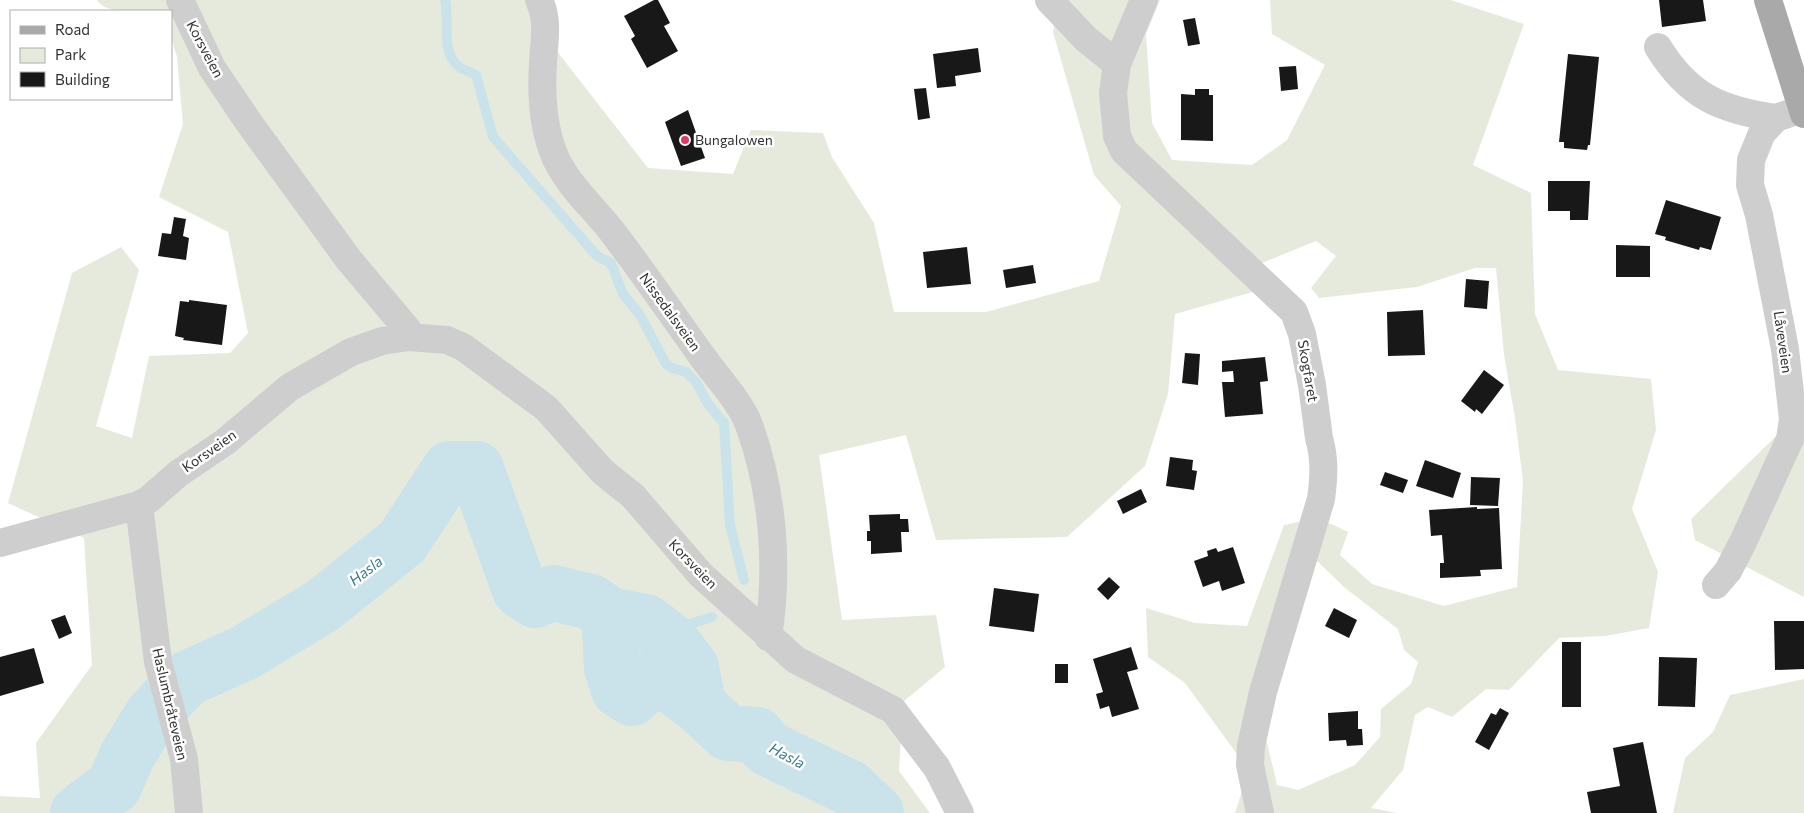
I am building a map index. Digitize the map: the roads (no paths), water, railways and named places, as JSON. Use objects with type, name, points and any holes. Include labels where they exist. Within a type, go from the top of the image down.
[{"type":"main road","points":[[1768,0],[1803,112]]},
{"type":"street","name":"Korsveien","points":[[180,0],[212,68],[247,120],[348,260],[408,330],[409,337]]},
{"type":"street","name":"Nissedalsveien","points":[[539,0],[545,26],[543,65],[544,110],[547,130],[556,159],[567,178],[619,241],[727,390],[748,423],[762,474],[772,537],[774,562],[768,637]]},
{"type":"street","points":[[1049,0],[1086,39],[1117,64]]},
{"type":"street","name":"Skogfaret","points":[[1144,0],[1117,64],[1113,94],[1117,136],[1124,151],[1294,312],[1302,334],[1323,453],[1324,476],[1321,499],[1263,692],[1251,746],[1250,765],[1260,813]]},
{"type":"street","points":[[1658,47],[1670,66],[1686,85],[1732,110],[1776,118],[1803,112]]},
{"type":"street","name":"Låveveien","points":[[1716,585],[1728,571],[1744,542],[1790,439],[1793,419],[1778,304],[1759,215],[1750,186],[1751,160],[1762,134],[1776,118]]},
{"type":"street","name":"Korsveien","points":[[0,543],[138,505],[148,500],[179,472],[225,442],[290,387],[351,352],[382,341],[409,337],[447,340],[463,347],[546,408],[603,472],[633,496],[701,574],[768,637],[796,660],[893,710],[937,768],[960,813]]},
{"type":"street","name":"Haslumbråteveien","points":[[138,505],[158,662],[184,759],[189,813]]},
{"type":"waterway","points":[[445,0],[449,52],[452,60],[458,66],[476,75],[493,137],[597,256],[611,263],[623,294],[640,315],[666,364],[686,372],[696,382],[708,404],[724,423],[730,525],[744,580]]},
{"type":"waterway","name":"Hasla","points":[[78,813],[114,786],[127,756],[152,715],[186,679],[244,653],[322,606],[402,542],[450,469],[476,469],[520,590],[535,600],[553,593],[591,602],[609,615],[646,622],[671,641],[691,667],[698,705],[728,733],[757,735],[767,748],[850,788],[876,813]]},
{"type":"waterway","name":"Hasla","points":[[609,615],[612,669],[619,690],[632,698],[651,680],[667,683],[698,705]]},
{"type":"waterway","points":[[671,641],[680,627],[712,617]]},
{"type":"place","name":"Bungalowen","points":[[685,140]]}]
